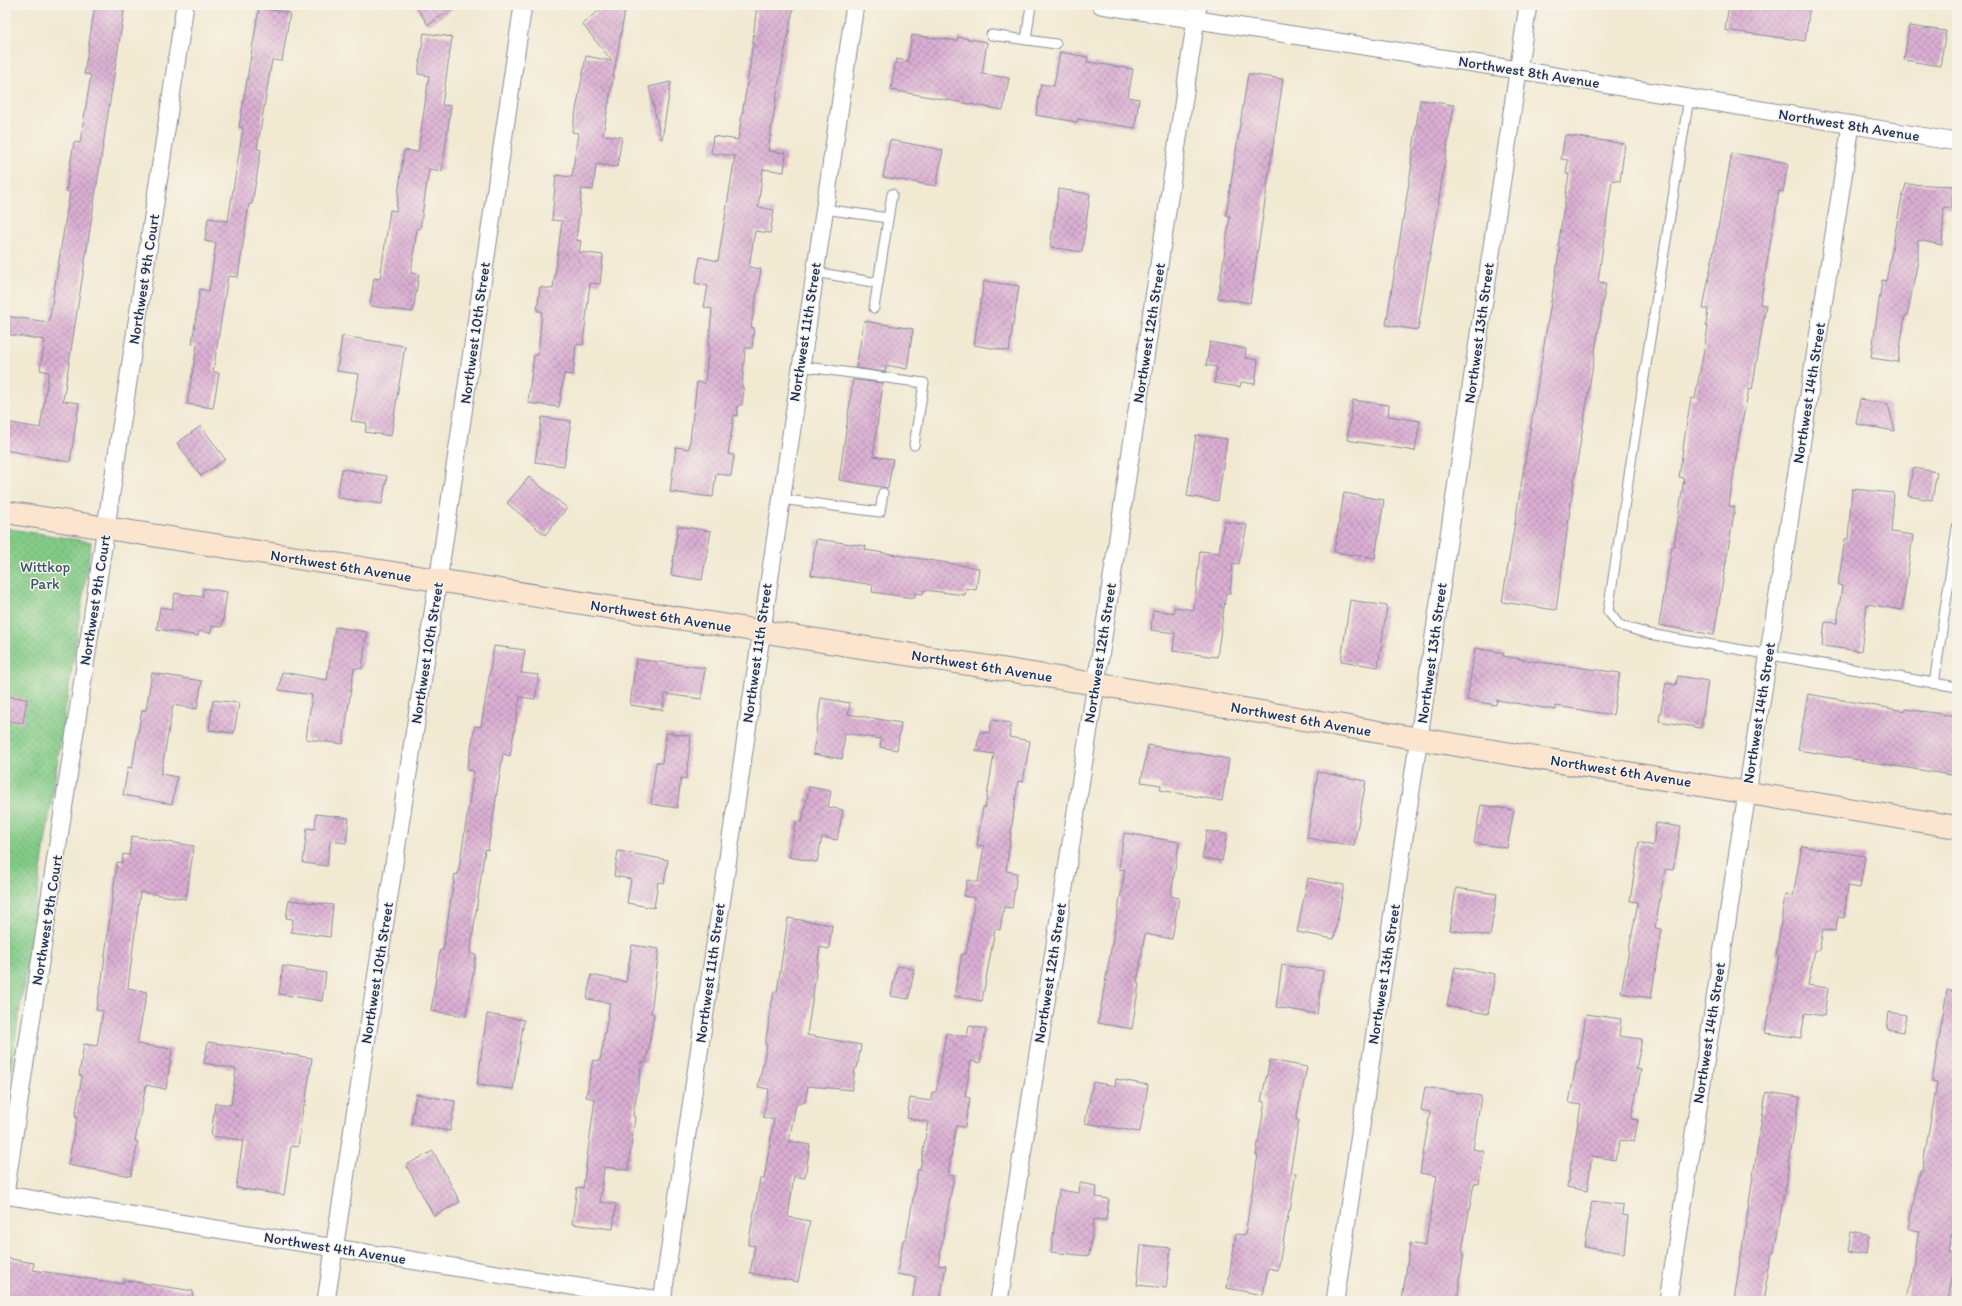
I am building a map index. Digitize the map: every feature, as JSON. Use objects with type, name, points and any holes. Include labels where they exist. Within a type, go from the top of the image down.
[{"type":"street","name":"Northwest 9th Court","points":[[5,1195],[185,5]]},
{"type":"street","name":"Northwest 10th Street","points":[[326,1301],[438,581],[522,5]]},
{"type":"street","name":"Northwest 11th Street","points":[[662,1301],[760,631],[855,5]]},
{"type":"street","name":"Northwest 8th Avenue","points":[[1101,5],[1197,13],[1518,70],[1957,142]]},
{"type":"street","name":"Northwest 13th Street","points":[[1335,1301],[1420,739],[1528,5]]},
{"type":"street","name":"Northwest 12th Street","points":[[999,1301],[1096,684],[1197,13]]},
{"type":"street","name":"Northwest 14th Street","points":[[1668,1301],[1851,125]]},
{"type":"street","name":"Northwest 6th Avenue","points":[[5,512],[1096,684],[1957,827]]},
{"type":"street","name":"Northwest 4th Avenue","points":[[5,1195],[665,1301]]},
{"type":"lane","points":[[1026,40],[1030,5]]},
{"type":"lane","points":[[991,35],[1056,44]]},
{"type":"lane","points":[[1689,98],[1608,611],[1619,625],[1649,634],[1957,688]]},
{"type":"lane","points":[[874,308],[892,194]]},
{"type":"lane","points":[[824,209],[888,218]]},
{"type":"lane","points":[[814,272],[878,283]]},
{"type":"lane","points":[[800,366],[924,383],[914,444]]},
{"type":"lane","points":[[780,499],[880,512],[883,493]]},
{"type":"lane","points":[[1934,684],[1957,528]]},
{"type":"green space","name":"Wittkop Park","points":[[5,528],[91,542],[5,1106]]},
{"type":"building","points":[[95,5],[125,5],[63,401],[79,403],[70,462],[5,450],[5,422],[40,428],[49,372],[40,370],[45,340],[5,334],[5,316],[49,322],[70,192],[66,191],[74,142],[80,143],[91,75],[84,74]]},
{"type":"building","points":[[415,5],[458,5],[428,25]]},
{"type":"building","points":[[606,5],[626,5],[603,135],[622,137],[617,167],[596,164],[593,190],[582,189],[576,240],[581,241],[579,252],[603,255],[600,284],[590,283],[583,345],[576,344],[573,375],[564,374],[559,407],[528,403],[534,355],[538,355],[542,311],[537,311],[540,287],[553,289],[562,221],[552,220],[556,175],[572,177],[578,133],[572,132],[586,56],[612,61],[582,24]]},
{"type":"building","points":[[757,5],[775,5],[793,9],[778,87],[768,151],[786,153],[784,172],[763,169],[758,207],[774,210],[770,233],[755,231],[749,267],[761,269],[751,327],[754,328],[752,348],[745,348],[742,405],[738,405],[737,416],[734,415],[728,454],[734,455],[731,476],[716,473],[713,497],[670,492],[676,447],[689,449],[697,382],[705,383],[712,309],[704,307],[708,286],[695,283],[700,257],[718,261],[735,156],[711,153],[713,136],[738,140],[750,65]]},
{"type":"building","points":[[1729,5],[1810,5],[1805,41],[1725,30]]},
{"type":"building","points":[[259,8],[290,13],[282,61],[272,60],[257,149],[261,150],[252,204],[249,204],[238,277],[228,276],[213,372],[219,373],[213,408],[187,404],[197,345],[192,344],[200,289],[209,291],[216,243],[205,241],[208,218],[228,221],[243,128],[239,127]]},
{"type":"building","points":[[1909,26],[1946,31],[1940,66],[1904,60]]},
{"type":"building","points":[[424,33],[452,37],[442,105],[451,106],[442,171],[429,169],[420,229],[417,228],[411,273],[419,274],[413,312],[370,306],[374,278],[380,279],[390,210],[396,211],[404,150],[418,152],[429,76],[418,74]]},
{"type":"building","points":[[912,35],[957,41],[958,37],[987,42],[982,74],[1009,78],[1003,110],[891,90],[896,59],[908,61]]},
{"type":"building","points":[[1060,52],[1088,57],[1087,62],[1133,69],[1128,97],[1139,99],[1135,128],[1078,119],[1077,122],[1036,115],[1041,84],[1054,86]]},
{"type":"building","points":[[1248,74],[1283,79],[1250,303],[1218,298],[1230,216],[1226,215]]},
{"type":"building","points":[[671,82],[662,139],[661,139],[649,87]]},
{"type":"building","points":[[1420,100],[1454,105],[1418,330],[1386,325],[1412,164]]},
{"type":"building","points":[[1565,135],[1625,144],[1620,181],[1612,180],[1598,282],[1606,283],[1574,482],[1556,610],[1502,602],[1560,247],[1558,247],[1569,174],[1566,174],[1568,160],[1561,159]]},
{"type":"building","points":[[890,140],[943,150],[936,186],[883,177]]},
{"type":"building","points":[[1732,153],[1788,163],[1783,192],[1779,191],[1760,304],[1766,305],[1752,390],[1749,389],[1739,437],[1729,506],[1735,507],[1714,635],[1659,625],[1672,546],[1674,546],[1684,478],[1679,477],[1686,428],[1691,398],[1695,399],[1708,327],[1706,326],[1708,309],[1703,309]]},
{"type":"building","points":[[1906,184],[1953,186],[1952,208],[1944,207],[1942,245],[1918,240],[1918,260],[1907,316],[1905,316],[1898,362],[1871,358],[1882,280],[1886,281],[1901,202]]},
{"type":"building","points":[[1059,189],[1090,194],[1082,252],[1050,247]]},
{"type":"building","points":[[984,281],[1019,286],[1009,351],[974,345]]},
{"type":"building","points":[[864,321],[913,329],[907,369],[886,365],[885,372],[856,368]]},
{"type":"building","points":[[342,336],[405,346],[391,436],[365,432],[367,423],[351,421],[359,374],[337,371]]},
{"type":"building","points":[[1210,342],[1246,349],[1245,358],[1258,360],[1255,384],[1241,382],[1240,387],[1214,383],[1217,367],[1206,365]]},
{"type":"building","points":[[853,380],[883,383],[873,456],[893,459],[888,488],[839,480]]},
{"type":"building","points":[[1860,399],[1888,404],[1895,431],[1856,424]]},
{"type":"building","points":[[1353,400],[1389,405],[1388,416],[1420,421],[1415,451],[1347,440]]},
{"type":"building","points":[[542,417],[571,421],[564,466],[535,462]]},
{"type":"building","points":[[201,426],[225,459],[201,476],[177,443]]},
{"type":"building","points":[[1196,435],[1227,439],[1218,501],[1187,496]]},
{"type":"building","points":[[1913,468],[1937,472],[1932,500],[1908,496]]},
{"type":"building","points":[[342,469],[387,476],[382,504],[337,498]]},
{"type":"building","points":[[529,477],[567,508],[545,535],[507,503]]},
{"type":"building","points":[[1852,489],[1894,493],[1891,532],[1913,535],[1902,610],[1867,604],[1861,651],[1822,646],[1825,622],[1837,623],[1842,586],[1838,585],[1845,539],[1848,539]]},
{"type":"building","points":[[1344,493],[1384,500],[1375,558],[1334,552]]},
{"type":"building","points":[[1224,521],[1247,525],[1239,564],[1233,563],[1230,593],[1226,593],[1217,657],[1173,651],[1175,633],[1151,630],[1153,610],[1174,613],[1174,607],[1194,610],[1200,551],[1219,553]]},
{"type":"building","points":[[678,526],[711,531],[702,580],[671,575]]},
{"type":"building","points":[[816,539],[866,546],[865,550],[979,568],[976,590],[966,588],[965,595],[924,590],[923,594],[915,593],[914,598],[872,592],[873,585],[811,575]]},
{"type":"building","points":[[203,588],[227,592],[222,627],[212,626],[211,633],[199,631],[198,636],[157,629],[160,607],[172,609],[175,593],[202,597]]},
{"type":"building","points":[[1350,600],[1387,606],[1378,667],[1341,661]]},
{"type":"building","points":[[335,627],[367,632],[362,669],[354,668],[343,744],[306,739],[312,695],[279,690],[282,672],[327,680]]},
{"type":"building","points":[[494,646],[525,650],[521,673],[539,675],[535,699],[520,697],[510,756],[503,754],[488,850],[485,849],[470,954],[476,955],[466,1016],[431,1011],[440,950],[443,950],[455,874],[458,875],[474,771],[467,770],[475,726],[481,727]]},
{"type":"building","points":[[1475,648],[1504,653],[1503,656],[1532,661],[1620,673],[1613,715],[1556,706],[1556,710],[1497,700],[1496,705],[1467,700]]},
{"type":"building","points":[[636,659],[705,668],[701,699],[665,694],[663,710],[630,705]]},
{"type":"building","points":[[152,673],[202,681],[197,709],[173,705],[161,774],[177,777],[172,804],[123,795],[128,767],[132,768],[142,710],[146,710]]},
{"type":"building","points":[[1678,676],[1708,681],[1701,728],[1659,721],[1666,683],[1676,685]]},
{"type":"building","points":[[1808,694],[1905,711],[1905,709],[1957,716],[1957,776],[1798,750]]},
{"type":"building","points":[[5,696],[27,699],[23,723],[5,720]]},
{"type":"building","points":[[821,698],[850,703],[848,714],[901,723],[897,750],[880,747],[881,739],[845,733],[842,759],[813,754]]},
{"type":"building","points":[[213,700],[239,703],[234,733],[209,730]]},
{"type":"building","points":[[992,720],[1011,723],[1009,737],[1030,741],[1023,782],[1018,781],[1006,871],[1017,873],[1012,908],[1004,907],[1000,930],[995,929],[982,1001],[954,996],[962,954],[966,954],[975,898],[964,896],[967,880],[978,882],[984,846],[977,845],[994,754],[976,751],[980,732],[989,733]]},
{"type":"building","points":[[666,733],[691,736],[686,779],[681,778],[677,808],[651,804],[656,762],[662,763]]},
{"type":"building","points":[[1148,745],[1229,759],[1222,801],[1160,790],[1161,785],[1141,782]]},
{"type":"building","points":[[1318,772],[1366,781],[1354,846],[1307,838]]},
{"type":"building","points":[[809,787],[831,791],[828,807],[843,810],[837,840],[822,837],[817,862],[789,857],[796,821],[802,822]]},
{"type":"building","points":[[1481,805],[1514,810],[1507,848],[1474,843]]},
{"type":"building","points":[[316,814],[349,818],[346,843],[330,841],[327,866],[303,863],[307,828],[315,829]]},
{"type":"building","points":[[1656,823],[1681,827],[1673,870],[1665,869],[1655,928],[1662,929],[1651,998],[1621,993],[1638,902],[1630,901],[1639,842],[1653,846]]},
{"type":"building","points":[[1207,831],[1227,834],[1222,861],[1202,858]]},
{"type":"building","points":[[1124,833],[1179,842],[1171,896],[1179,898],[1172,939],[1145,934],[1137,983],[1139,984],[1132,1029],[1098,1023],[1125,870],[1119,869]]},
{"type":"building","points":[[132,836],[194,846],[186,899],[140,892],[128,988],[147,992],[137,1044],[172,1049],[166,1089],[146,1085],[135,1141],[138,1142],[131,1176],[68,1165],[77,1117],[75,1117],[82,1076],[79,1075],[84,1044],[97,1046],[103,1011],[96,1010],[102,979],[117,862],[122,863],[123,854],[129,855]]},
{"type":"building","points":[[1802,846],[1865,856],[1860,888],[1848,886],[1844,918],[1838,917],[1835,931],[1823,930],[1819,951],[1815,950],[1808,985],[1828,988],[1824,1016],[1805,1013],[1801,1038],[1765,1033],[1779,955],[1776,955],[1785,895],[1793,896]]},
{"type":"building","points":[[618,851],[668,860],[664,883],[658,882],[654,908],[627,903],[631,879],[614,876]]},
{"type":"building","points":[[1308,878],[1344,885],[1334,939],[1297,932]]},
{"type":"building","points":[[1456,888],[1497,894],[1490,936],[1450,930]]},
{"type":"building","points":[[289,900],[333,905],[330,937],[291,932],[293,919],[286,918]]},
{"type":"building","points":[[788,918],[832,925],[829,949],[820,947],[807,1035],[861,1045],[857,1068],[855,1068],[852,1090],[808,1086],[805,1102],[796,1104],[789,1141],[810,1145],[805,1178],[794,1176],[788,1217],[810,1221],[798,1282],[750,1273],[755,1246],[748,1245],[760,1179],[764,1179],[774,1120],[763,1117],[769,1089],[758,1087],[767,1045],[765,1045],[774,991],[777,992]]},
{"type":"building","points":[[632,945],[659,949],[651,1013],[654,1014],[646,1063],[642,1062],[633,1116],[635,1117],[628,1170],[604,1167],[600,1202],[616,1204],[613,1229],[572,1224],[577,1187],[583,1188],[595,1099],[586,1097],[593,1060],[600,1061],[610,1003],[587,999],[591,975],[626,982]]},
{"type":"building","points":[[1282,965],[1323,971],[1317,1014],[1276,1007]]},
{"type":"building","points":[[283,966],[326,973],[322,1001],[279,994]]},
{"type":"building","points":[[897,966],[914,969],[909,999],[891,996]]},
{"type":"building","points":[[1455,967],[1495,974],[1488,1014],[1447,1006]]},
{"type":"building","points":[[1947,990],[1957,991],[1957,1206],[1948,1251],[1957,1252],[1949,1301],[1907,1301],[1919,1231],[1909,1229],[1919,1170],[1922,1170],[1937,1083],[1932,1082]]},
{"type":"building","points":[[1889,1012],[1906,1015],[1903,1032],[1887,1029]]},
{"type":"building","points":[[487,1014],[524,1020],[513,1089],[477,1085]]},
{"type":"building","points":[[1586,1014],[1621,1019],[1619,1036],[1642,1039],[1636,1069],[1641,1070],[1631,1119],[1638,1120],[1634,1142],[1620,1140],[1615,1160],[1592,1156],[1587,1191],[1567,1187],[1581,1105],[1569,1103],[1577,1060],[1579,1060]]},
{"type":"building","points":[[969,1026],[986,1029],[980,1063],[971,1061],[965,1097],[970,1098],[965,1127],[956,1126],[948,1175],[954,1176],[938,1265],[946,1266],[940,1301],[912,1301],[916,1277],[897,1274],[903,1240],[906,1240],[918,1169],[920,1170],[928,1122],[907,1118],[910,1098],[931,1101],[932,1092],[936,1092],[946,1033],[967,1037]]},
{"type":"building","points":[[208,1042],[312,1058],[305,1106],[303,1106],[298,1147],[291,1146],[284,1195],[236,1188],[243,1140],[211,1136],[215,1103],[231,1105],[236,1069],[204,1063]]},
{"type":"building","points":[[1270,1060],[1307,1067],[1296,1120],[1299,1120],[1290,1172],[1296,1173],[1290,1211],[1289,1210],[1278,1270],[1268,1268],[1263,1295],[1227,1288],[1236,1234],[1245,1235],[1265,1102],[1261,1101]]},
{"type":"building","points":[[1116,1079],[1148,1085],[1140,1132],[1085,1123],[1093,1082],[1115,1086]]},
{"type":"building","points":[[1425,1087],[1481,1096],[1473,1149],[1484,1151],[1479,1184],[1474,1183],[1462,1251],[1464,1252],[1457,1301],[1402,1301],[1410,1243],[1425,1246],[1437,1176],[1420,1173],[1430,1112],[1421,1110]]},
{"type":"building","points":[[1766,1092],[1800,1097],[1774,1253],[1772,1253],[1763,1301],[1734,1301]]},
{"type":"building","points":[[416,1094],[455,1101],[450,1131],[411,1124]]},
{"type":"building","points":[[433,1151],[460,1202],[434,1216],[406,1165]]},
{"type":"building","points":[[1080,1183],[1097,1186],[1096,1197],[1109,1199],[1106,1220],[1094,1219],[1089,1256],[1051,1252],[1059,1190],[1079,1193]]},
{"type":"building","points":[[1592,1201],[1623,1205],[1622,1215],[1628,1216],[1624,1253],[1584,1247]]},
{"type":"building","points":[[1851,1233],[1869,1236],[1866,1254],[1848,1251]]},
{"type":"building","points":[[1141,1245],[1171,1248],[1166,1288],[1137,1285]]},
{"type":"building","points":[[5,1258],[34,1263],[33,1270],[123,1284],[124,1280],[193,1291],[192,1301],[45,1301],[5,1295]]}]
